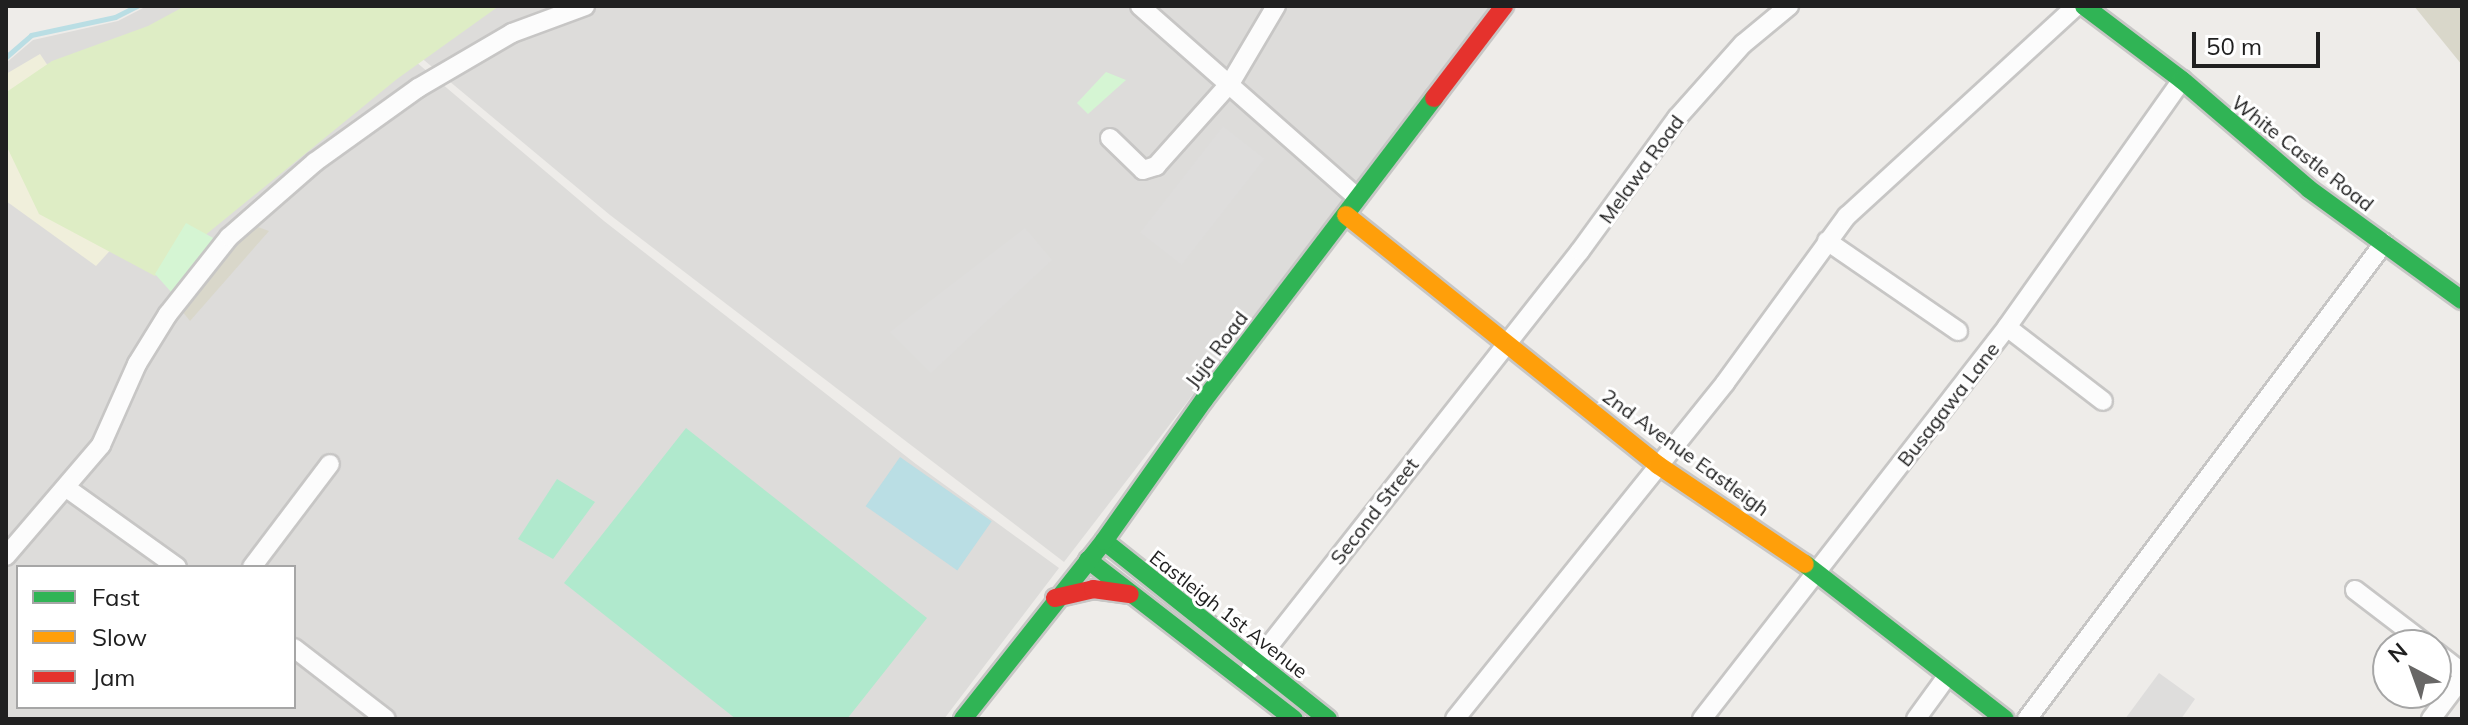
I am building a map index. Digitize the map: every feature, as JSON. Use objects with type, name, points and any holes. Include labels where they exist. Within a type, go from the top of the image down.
[{"type":"main road","name":"Juja Road","points":[[963,719],[1055,598],[1104,541],[1504,6]]},
{"type":"main road","name":"White Castle Road","points":[[2084,6],[2182,80],[2309,189],[2462,300]]},
{"type":"main road","name":"2nd Avenue Eastleigh","points":[[1346,215],[1658,465],[1817,572],[2005,719]]},
{"type":"main road","points":[[1145,576],[1132,556],[1128,530],[1147,481]]},
{"type":"main road","name":"Eastleigh 1st Avenue","points":[[1104,541],[1249,672],[1294,719]]},
{"type":"main road","name":"Eastleigh 1st Avenue","points":[[1088,560],[1249,672],[1328,719]]},
{"type":"main road","points":[[1055,598],[1093,589],[1133,594]]},
{"type":"street","points":[[6,556],[68,489],[101,445],[137,364],[168,314],[229,237],[315,162],[418,88],[512,33],[585,6]]},
{"type":"street","points":[[1140,6],[1231,82],[1358,198]]},
{"type":"street","points":[[1110,138],[1148,170],[1231,82],[1276,6]]},
{"type":"street","name":"Melawa Road","points":[[1505,344],[1706,83],[1789,6]]},
{"type":"street","points":[[1455,719],[1658,465],[1827,241],[1868,192],[2076,6]]},
{"type":"street","name":"Busagawa Lane","points":[[1702,719],[2007,327],[2182,80]]},
{"type":"street","points":[[1827,241],[1958,331]]},
{"type":"street","points":[[2027,719],[2384,243]]},
{"type":"street","points":[[2007,327],[2103,401]]},
{"type":"street","name":"Second Street","points":[[1249,672],[1505,344]]},
{"type":"street","points":[[254,565],[330,464]]},
{"type":"street","points":[[68,489],[174,565]]},
{"type":"street","points":[[2355,590],[2406,629]]},
{"type":"street","points":[[296,650],[386,719]]},
{"type":"street","points":[[1916,719],[1948,675]]},
{"type":"street","points":[[2431,719],[2462,678]]},
{"type":"shaded area","points":[[147,6],[350,6],[604,221],[916,464],[1059,568],[944,719],[6,719],[6,63],[33,40],[118,21]]},
{"type":"shaded area","points":[[359,6],[1492,6],[1064,562],[610,215]]},
{"type":"shaded area","points":[[2414,6],[2462,6],[2462,65]]},
{"type":"shaded area","points":[[1223,126],[1265,159],[1182,265],[1140,232]]},
{"type":"shaded area","points":[[258,227],[269,231],[190,321],[182,311],[217,259]]},
{"type":"shaded area","points":[[1025,228],[1052,260],[931,373],[890,332]]},
{"type":"shaded area","points":[[2159,673],[2195,699],[2181,719],[2125,719]]},
{"type":"green space","points":[[185,6],[499,6],[397,79],[155,276],[39,214],[6,145],[6,102],[8,91],[52,61],[148,26]]},
{"type":"green space","points":[[40,54],[146,211],[96,266],[6,201],[6,74]]},
{"type":"green space","points":[[1106,72],[1126,80],[1088,114],[1077,103]]},
{"type":"green space","points":[[186,223],[215,239],[172,293],[155,274]]},
{"type":"green space","points":[[686,428],[927,618],[847,719],[736,719],[564,583]]},
{"type":"green space","points":[[557,479],[595,502],[553,559],[518,539]]},
{"type":"water","points":[[900,457],[992,521],[957,570],[866,506]]},
{"type":"waterway","points":[[6,57],[31,35],[115,17],[137,6]]},
{"type":"traffic: fast","points":[[2084,6],[2182,80],[2309,189],[2462,300]]},
{"type":"traffic: fast","points":[[963,719],[1104,541],[1204,400],[1434,98]]},
{"type":"traffic: fast","points":[[1104,541],[1328,719]]},
{"type":"traffic: fast","points":[[1088,560],[1294,719]]},
{"type":"traffic: fast","points":[[1805,564],[2005,719]]},
{"type":"traffic: slow","points":[[1346,215],[1658,465],[1805,564]]},
{"type":"traffic: jam","points":[[1434,98],[1504,6]]},
{"type":"traffic: jam","points":[[1055,598],[1093,589],[1130,594]]}]
